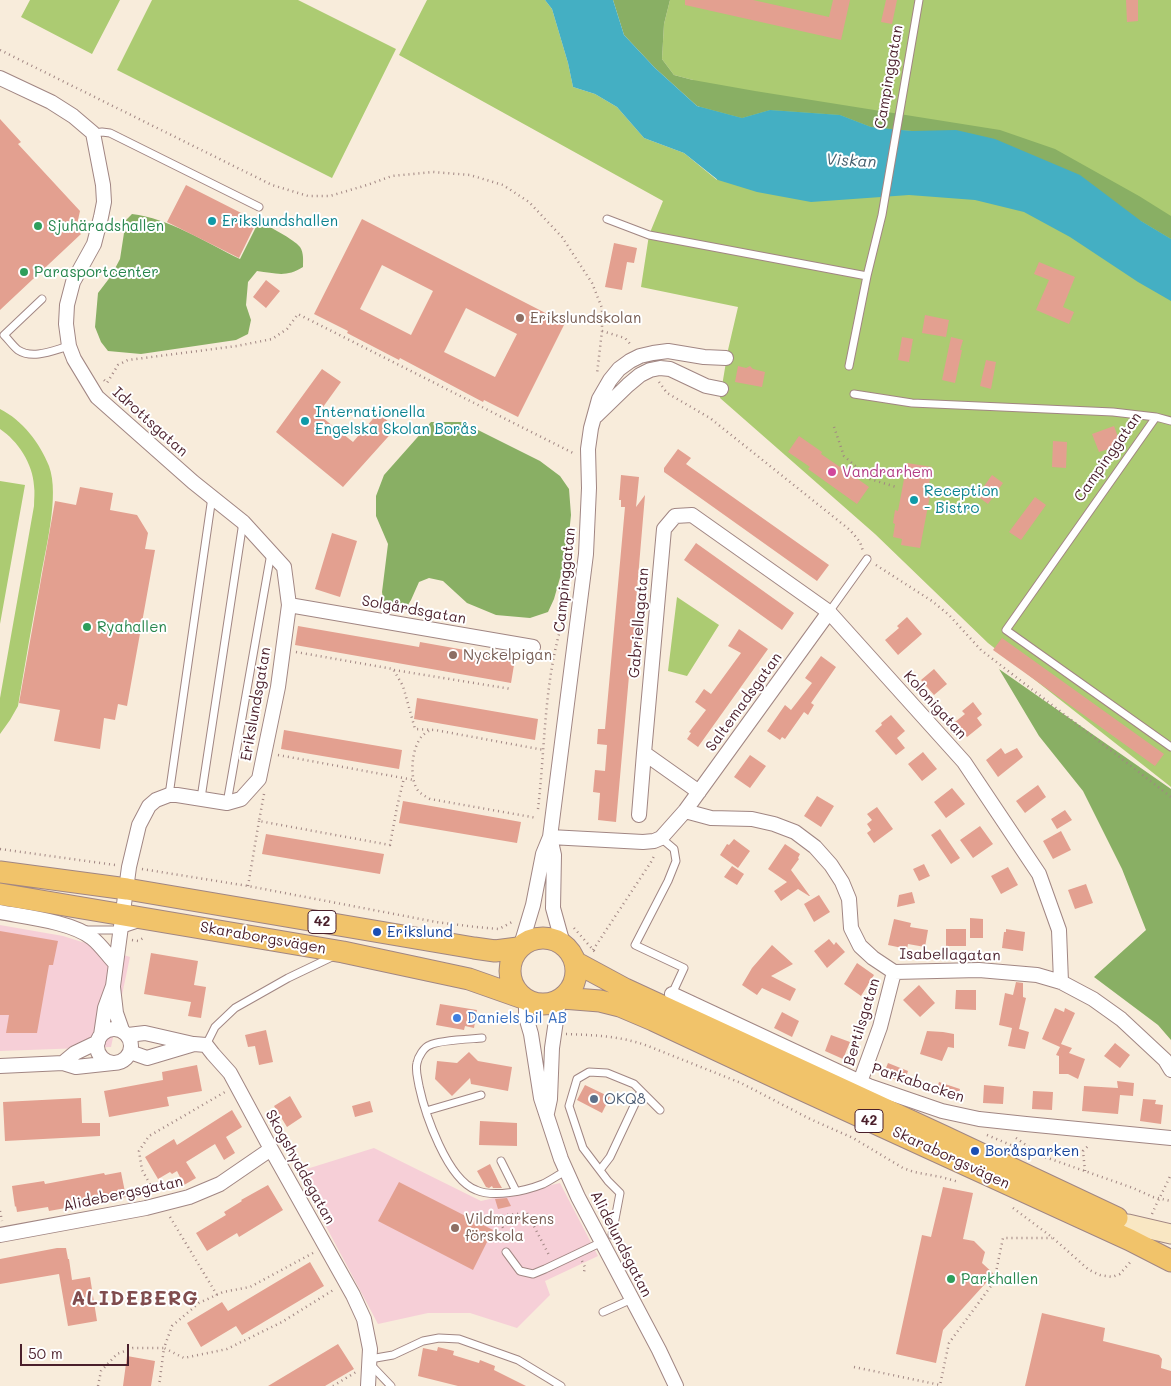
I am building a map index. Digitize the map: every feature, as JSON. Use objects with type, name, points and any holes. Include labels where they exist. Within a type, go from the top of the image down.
[{"type":"main road","name":"Skaraborgsvägen","points":[[0,872],[475,938],[495,951],[520,947]]},
{"type":"main road","name":"Skaraborgsvägen","points":[[0,894],[121,923],[149,920],[343,952],[469,980],[524,999]]},
{"type":"main road","name":"42","points":[[520,947],[534,938],[553,939],[568,935],[570,952],[575,962]]},
{"type":"main road","points":[[520,947],[512,956],[509,972],[514,988],[524,999]]},
{"type":"main road","name":"Skaraborgsvägen","points":[[575,962],[625,990],[943,1136],[1171,1244]]},
{"type":"main road","points":[[560,999],[570,990],[573,984],[576,973],[575,962]]},
{"type":"main road","name":"42","points":[[524,999],[542,1004],[560,999]]},
{"type":"main road","name":"Skaraborgsvägen","points":[[560,999],[600,1001],[620,1006],[653,1020],[1130,1240],[1171,1261]]},
{"type":"street","points":[[0,78],[51,102],[73,116],[93,133]]},
{"type":"street","name":"Idrottsgatan","points":[[93,133],[103,185],[104,202],[94,244],[74,282],[67,306],[66,324],[69,346],[74,359],[97,397],[192,482],[243,522],[271,552]]},
{"type":"street","name":"Campinggatan","points":[[520,947],[533,905],[543,854],[550,837],[586,554],[589,488],[588,449],[600,399],[610,380],[619,369],[640,356],[653,352],[668,351],[704,357],[726,358]]},
{"type":"street","points":[[596,416],[634,380],[650,370],[670,369],[706,386],[721,389]]},
{"type":"street","name":"Kolonigatan","points":[[692,515],[828,612],[964,762],[1039,874],[1059,930],[1061,982]]},
{"type":"street","name":"Gabriellagatan","points":[[639,815],[664,529],[674,516],[692,515]]},
{"type":"street","name":"Erikslundsgatan","points":[[228,803],[241,799],[259,779],[278,687],[289,605],[284,567],[271,552]]},
{"type":"street","name":"Solgårdsgatan","points":[[289,605],[533,647]]},
{"type":"street","name":"Saltemadsgatan","points":[[685,811],[828,612]]},
{"type":"street","points":[[644,753],[699,792]]},
{"type":"street","points":[[113,1063],[108,1062],[99,1054],[97,1048],[105,1008],[113,986],[130,866],[140,825],[149,806],[156,800],[169,795],[228,803]]},
{"type":"street","points":[[550,837],[654,841],[661,838],[685,811]]},
{"type":"street","name":"Isabellagatan","points":[[685,811],[711,818],[752,818],[796,832],[815,847],[831,865],[842,882],[848,898],[851,928],[860,946],[873,958],[894,972],[979,970],[1037,975],[1061,982],[1093,999],[1121,1019],[1165,1060],[1171,1070]]},
{"type":"street","name":"Campinggatan","points":[[550,837],[554,855],[553,908],[568,935]]},
{"type":"street","points":[[0,912],[74,928],[92,938],[116,964]]},
{"type":"street","name":"Bertilsgatan","points":[[860,1082],[880,1028],[894,972]]},
{"type":"street","points":[[0,1066],[63,1063],[76,1067],[122,1062],[132,1046],[131,1040],[116,1013],[113,986]]},
{"type":"street","name":"Parkabacken","points":[[672,994],[860,1082],[942,1111],[970,1117],[1026,1124],[1171,1138]]},
{"type":"street","name":"Alidelundsgatan","points":[[524,999],[541,1098],[561,1160],[607,1238],[632,1299],[676,1386]]},
{"type":"street","name":"Alidelundsgatan","points":[[546,1114],[550,1099],[554,1033],[560,999]]},
{"type":"street","points":[[63,1063],[75,1053],[99,1039],[105,1031],[111,1029],[145,1033],[200,1044]]},
{"type":"street","points":[[130,1052],[147,1058],[200,1044]]},
{"type":"street","name":"Skogshyddegatan","points":[[200,1044],[229,1071],[346,1282],[364,1320],[370,1349],[368,1386]]},
{"type":"street","name":"Alidebergsgatan","points":[[0,1235],[146,1208],[189,1197],[220,1184],[271,1149]]},
{"type":"street","points":[[1128,1224],[1171,1234]]},
{"type":"lane","name":"Campinggatan","points":[[849,366],[867,276],[882,215],[919,0]]},
{"type":"lane","points":[[93,133],[110,133],[260,207]]},
{"type":"lane","points":[[607,219],[649,235],[867,276]]},
{"type":"lane","points":[[42,300],[4,335],[18,350],[30,354],[41,354],[69,346]]},
{"type":"lane","name":"Campinggatan","points":[[854,394],[912,403],[1113,412],[1156,417],[1006,630],[1171,747]]},
{"type":"lane","points":[[1156,417],[1171,421]]},
{"type":"lane","points":[[169,795],[212,496]]},
{"type":"lane","points":[[202,798],[243,522]]},
{"type":"lane","points":[[228,803],[271,552]]},
{"type":"lane","points":[[828,612],[867,559]]},
{"type":"lane","points":[[661,838],[674,849],[676,861],[668,882],[635,945],[684,968],[672,994]]},
{"type":"lane","points":[[74,928],[94,930],[121,923]]},
{"type":"lane","points":[[200,1044],[235,1008],[288,978],[343,952]]},
{"type":"lane","points":[[482,1038],[447,1041],[430,1045],[422,1052],[416,1063],[416,1074],[426,1111],[434,1132],[454,1171],[466,1184],[476,1190],[488,1193],[516,1191],[544,1183],[566,1171]]},
{"type":"lane","points":[[506,1252],[520,1271],[533,1274],[607,1238],[620,1193],[608,1181],[583,1148],[569,1106],[577,1079],[589,1072],[607,1073],[634,1084],[660,1110]]},
{"type":"lane","points":[[600,1170],[610,1158],[640,1091]]},
{"type":"lane","points":[[426,1111],[481,1095]]},
{"type":"lane","points":[[500,1161],[516,1191]]},
{"type":"lane","points":[[603,1312],[632,1299]]},
{"type":"lane","points":[[390,1386],[370,1361],[393,1355],[423,1341],[439,1338],[459,1339],[493,1350],[518,1360],[561,1386]]},
{"type":"path","points":[[0,50],[272,185],[308,196],[330,196],[368,186],[392,176],[432,172],[470,175],[503,185],[530,202],[562,237],[592,283],[602,308],[602,331],[596,377]]},
{"type":"path","points":[[81,370],[87,369],[94,372],[107,383],[118,365],[128,360],[237,346],[272,339],[287,330],[298,314],[578,456]]},
{"type":"path","points":[[602,331],[625,338],[640,356]]},
{"type":"path","points":[[650,370],[667,393],[710,418],[850,530],[860,542],[867,559],[932,600],[949,615],[981,650],[1171,797]]},
{"type":"path","points":[[834,427],[844,456],[870,479],[896,487]]},
{"type":"path","points":[[538,810],[548,695],[554,651],[563,621]]},
{"type":"path","points":[[282,650],[511,689]]},
{"type":"path","points":[[393,670],[403,686],[415,729],[435,730],[544,750]]},
{"type":"path","points":[[430,730],[422,736],[418,743],[413,761],[412,775],[418,790],[423,795],[430,799],[537,818],[536,823]]},
{"type":"path","points":[[265,752],[414,780]]},
{"type":"path","points":[[259,821],[390,845],[404,778]]},
{"type":"path","points":[[248,886],[265,789]]},
{"type":"path","points":[[593,950],[651,862],[661,838]]},
{"type":"path","points":[[0,849],[130,866],[248,886],[436,922],[475,938],[510,924],[514,920]]},
{"type":"path","points":[[568,935],[577,933],[600,956]]},
{"type":"path","points":[[554,1033],[608,1036],[632,1040],[741,1083],[810,1119],[853,1138],[903,1168],[960,1183]]},
{"type":"path","points":[[217,1295],[142,1170],[139,1151],[149,1136],[236,1085]]},
{"type":"path","points":[[1086,1171],[1083,1151],[1104,1131]]},
{"type":"path","points":[[982,1138],[984,1133],[1025,1151],[1028,1147]]},
{"type":"path","points":[[1014,1137],[1042,1156],[1171,1201]]},
{"type":"path","points":[[880,1153],[883,1149]]},
{"type":"path","points":[[1150,1220],[1171,1174]]},
{"type":"path","points":[[1011,1206],[1053,1238],[1089,1270],[1100,1276],[1112,1277],[1120,1274],[1135,1255]]},
{"type":"path","points":[[506,1252],[506,1234],[496,1216],[527,1213],[554,1265]]},
{"type":"path","points":[[854,1367],[940,1385],[949,1343],[994,1282],[1003,1238],[1053,1238]]},
{"type":"path","points":[[159,1386],[164,1348],[172,1326],[199,1304],[223,1292],[250,1287],[325,1246]]},
{"type":"path","points":[[584,1272],[585,1267],[582,1260],[587,1257]]},
{"type":"path","points":[[98,1386],[101,1371],[117,1354],[134,1348],[164,1348],[184,1358],[227,1349],[282,1322],[346,1282]]},
{"type":"path","points":[[333,1386],[370,1361]]},
{"type":"shaded area","points":[[0,925],[63,936],[130,957],[111,1047],[0,1051]]},
{"type":"shaded area","name":"Vildmarkens förskola","points":[[374,1148],[481,1201],[560,1183],[598,1256],[545,1281],[550,1295],[517,1328],[470,1313],[428,1313],[378,1324],[297,1172]]},
{"type":"green space","points":[[30,0],[120,0],[92,54],[21,17]]},
{"type":"green space","points":[[152,0],[298,0],[396,49],[332,178],[117,70]]},
{"type":"green space","points":[[427,0],[545,0],[552,9],[573,87],[595,94],[617,107],[644,138],[684,153],[717,180],[693,80],[674,75],[662,59],[664,24],[670,0],[1171,0],[1171,787],[988,643],[875,534],[720,398],[738,307],[641,287],[649,235],[663,201],[399,55]]},
{"type":"green space","points":[[613,0],[670,0],[664,24],[662,59],[674,75],[755,91],[1000,130],[1055,149],[1171,216],[1171,239],[1141,221],[912,131],[871,127],[840,115],[770,110],[742,118],[697,106],[655,68],[624,35]]},
{"type":"green space","points":[[132,214],[159,220],[240,259],[259,221],[300,247],[303,254],[303,267],[286,274],[257,271],[248,282],[246,305],[251,320],[248,334],[236,340],[141,354],[108,351],[101,342],[95,327],[98,293],[111,276],[120,259],[126,220]]},
{"type":"green space","points":[[0,409],[16,419],[41,449],[49,466],[53,492],[48,539],[18,706],[0,734],[0,698],[34,506],[34,493],[33,478],[28,461],[13,440],[0,429]]},
{"type":"green space","points":[[431,422],[462,422],[540,461],[560,476],[569,489],[571,515],[567,553],[554,599],[548,612],[530,618],[496,615],[467,603],[443,581],[429,578],[419,582],[405,610],[391,609],[384,605],[382,592],[388,544],[376,516],[376,496],[384,475]]},
{"type":"green space","points":[[0,481],[25,485],[0,624]]},
{"type":"green space","points":[[677,597],[719,625],[687,676],[668,671]]},
{"type":"green space","points":[[999,669],[1171,789],[1171,1040],[1158,1025],[1094,977],[1146,930],[1122,869],[1083,791],[1039,736]]},
{"type":"water","name":"Viskan","points":[[545,0],[613,0],[624,35],[655,68],[697,106],[742,118],[770,110],[840,115],[871,127],[912,131],[956,130],[995,139],[1080,175],[1141,221],[1171,239],[1171,301],[1138,282],[1070,237],[1024,212],[975,200],[909,195],[811,202],[757,192],[718,180],[684,153],[644,138],[617,107],[595,94],[573,87],[552,9]]},
{"type":"building","points":[[685,0],[753,0],[829,17],[833,0],[850,0],[841,40],[685,5]]},
{"type":"building","points":[[886,0],[897,0],[892,24],[881,22]]},
{"type":"building","points":[[1126,0],[1138,0],[1138,21],[1127,22]]},
{"type":"building","name":"Sjuhäradshallen","points":[[0,119],[21,142],[18,144],[80,211],[76,229],[81,234],[0,310]]},
{"type":"building","name":"Erikslundshallen","points":[[186,185],[257,221],[239,258],[167,222]]},
{"type":"building","name":"Erikslundskolan","points":[[362,219],[565,323],[518,417],[484,400],[483,402],[400,358],[399,360],[314,314]],"holes":[[[382,265],[433,291],[411,335],[360,309]],[[466,308],[517,334],[495,377],[444,352]]]},
{"type":"building","points":[[614,243],[637,248],[634,263],[627,262],[622,290],[605,287]]},
{"type":"building","points":[[1039,262],[1075,277],[1063,307],[1074,312],[1069,324],[1036,310],[1049,280],[1034,274]]},
{"type":"building","points":[[266,280],[280,291],[266,308],[253,297]]},
{"type":"building","points":[[925,315],[949,320],[946,337],[922,333]]},
{"type":"building","points":[[902,337],[913,339],[909,362],[898,360]]},
{"type":"building","points":[[951,337],[963,340],[955,383],[942,380]]},
{"type":"building","points":[[986,360],[996,362],[991,389],[980,386]]},
{"type":"building","points":[[738,366],[746,368],[750,366],[753,369],[765,372],[762,387],[735,382]]},
{"type":"building","name":"Internationella Engelska Skolan Borås","points":[[322,369],[341,382],[318,414],[353,442],[378,413],[396,428],[343,487],[276,432]]},
{"type":"building","points":[[1114,426],[1121,445],[1099,452],[1092,434]]},
{"type":"building","name":"Vandrarhem","points":[[799,436],[822,452],[821,454],[840,467],[842,466],[869,487],[857,504],[808,469],[810,467],[788,452]]},
{"type":"building","points":[[1053,441],[1067,442],[1066,468],[1052,467]]},
{"type":"building","points":[[678,449],[691,458],[686,464],[829,565],[817,581],[664,472],[664,468]]},
{"type":"building","name":"Reception - Bistro","points":[[907,463],[932,467],[928,490],[931,490],[920,548],[901,545],[902,539],[893,537],[895,510],[898,511]]},
{"type":"building","points":[[621,475],[639,477],[636,507],[645,495],[634,625],[642,626],[641,637],[633,637],[632,642],[616,822],[598,820],[600,793],[593,792],[595,770],[605,771],[607,745],[597,744],[598,729],[605,729],[625,507],[621,507],[621,500],[619,500]]},
{"type":"building","points":[[992,475],[1003,483],[988,504],[977,496]]},
{"type":"building","name":"Ryahallen","points":[[80,487],[113,493],[110,510],[137,515],[148,533],[145,549],[155,550],[127,706],[118,704],[115,720],[104,718],[100,749],[54,741],[60,710],[19,703],[55,501],[76,505]]},
{"type":"building","points":[[1035,497],[1046,505],[1021,540],[1009,532]]},
{"type":"building","points":[[332,533],[357,541],[340,597],[315,589]]},
{"type":"building","points":[[696,543],[794,613],[782,630],[684,560]]},
{"type":"building","points":[[907,617],[922,634],[898,655],[885,640],[899,628],[897,626]]},
{"type":"building","points":[[298,626],[419,647],[420,642],[515,659],[511,683],[295,645]]},
{"type":"building","points":[[739,629],[768,649],[698,747],[687,739],[691,733],[689,732],[706,710],[695,702],[704,689],[711,694],[741,653],[728,646]]},
{"type":"building","points":[[1002,638],[1164,754],[1155,766],[993,650]]},
{"type":"building","points":[[821,656],[836,667],[811,703],[814,705],[808,715],[804,712],[785,739],[782,737],[780,740],[767,731],[785,705],[791,710],[812,683],[805,678]]},
{"type":"building","points":[[934,669],[947,684],[934,695],[921,680]]},
{"type":"building","points":[[417,698],[538,719],[535,740],[414,719]]},
{"type":"building","points":[[973,702],[982,714],[977,718],[982,725],[967,737],[955,722],[965,714],[962,711]]},
{"type":"building","points":[[891,715],[905,731],[897,738],[905,748],[896,755],[875,731]]},
{"type":"building","points":[[284,730],[402,750],[399,769],[281,749]]},
{"type":"building","points":[[1001,748],[1005,754],[1017,748],[1023,757],[998,777],[986,760]]},
{"type":"building","points":[[923,752],[937,769],[922,781],[908,764]]},
{"type":"building","points":[[750,755],[766,766],[750,788],[734,777]]},
{"type":"building","points":[[1038,785],[1046,797],[1025,813],[1016,801]]},
{"type":"building","points":[[952,788],[965,804],[946,818],[934,802]]},
{"type":"building","points":[[817,796],[834,806],[821,827],[804,816]]},
{"type":"building","points":[[403,801],[521,822],[517,843],[399,823]]},
{"type":"building","points":[[877,807],[893,829],[874,843],[867,833],[871,830],[867,824],[872,820],[867,814]]},
{"type":"building","points":[[1065,810],[1072,820],[1057,829],[1051,819]]},
{"type":"building","points":[[980,826],[993,844],[973,858],[960,840]]},
{"type":"building","points":[[940,829],[960,858],[951,864],[931,835]]},
{"type":"building","points":[[1061,831],[1071,850],[1053,859],[1043,841]]},
{"type":"building","points":[[266,834],[384,854],[380,874],[262,854]]},
{"type":"building","points":[[734,839],[750,851],[738,868],[720,855],[727,844],[729,845]]},
{"type":"building","points":[[785,844],[800,854],[799,859],[791,870],[810,896],[798,889],[781,901],[774,891],[787,882],[768,869]]},
{"type":"building","points":[[924,864],[930,876],[919,881],[913,869]]},
{"type":"building","points":[[732,866],[744,874],[737,885],[724,877]]},
{"type":"building","points":[[1008,867],[1018,885],[1001,894],[991,876]]},
{"type":"building","points":[[1086,884],[1093,903],[1075,909],[1068,890]]},
{"type":"building","points":[[912,892],[915,903],[897,907],[899,895]]},
{"type":"building","points":[[819,895],[830,912],[814,922],[804,904]]},
{"type":"building","points":[[970,918],[983,919],[983,938],[970,938]]},
{"type":"building","points":[[894,919],[911,923],[910,927],[928,930],[925,947],[908,944],[907,949],[888,945]]},
{"type":"building","points":[[946,929],[966,929],[966,946],[946,946]]},
{"type":"building","points":[[1006,929],[1025,932],[1023,951],[1002,948]]},
{"type":"building","points":[[0,931],[58,941],[53,965],[49,965],[37,1033],[6,1033],[9,1015],[0,1015]]},
{"type":"building","points":[[829,939],[834,945],[836,942],[845,952],[827,968],[814,951]]},
{"type":"building","points":[[772,945],[793,964],[771,976],[796,989],[790,1001],[762,988],[757,995],[742,985],[752,968]]},
{"type":"building","points":[[151,953],[198,961],[194,985],[206,987],[201,1018],[188,1016],[191,1002],[144,994]]},
{"type":"building","points":[[857,963],[874,975],[861,996],[844,984]]},
{"type":"building","points":[[1016,982],[1023,983],[1023,997],[1026,998],[1019,1029],[1029,1032],[1025,1049],[1008,1046],[1012,1028],[999,1025],[1005,993],[1013,995]]},
{"type":"building","points":[[919,985],[935,1003],[920,1017],[903,1000]]},
{"type":"building","points":[[956,990],[976,990],[976,1010],[955,1009]]},
{"type":"building","name":"Daniels bil AB","points":[[440,1004],[477,1010],[474,1028],[465,1026],[464,1030],[436,1025]]},
{"type":"building","points":[[1055,1008],[1064,1012],[1065,1008],[1075,1013],[1061,1044],[1072,1048],[1069,1053],[1085,1059],[1078,1079],[1068,1074],[1059,1074],[1059,1056],[1056,1055],[1060,1047],[1042,1039]]},
{"type":"building","points":[[782,1012],[799,1021],[792,1037],[774,1028]]},
{"type":"building","points":[[266,1030],[273,1062],[259,1065],[255,1046],[248,1047],[245,1035]]},
{"type":"building","points":[[927,1031],[954,1034],[954,1048],[948,1047],[942,1061],[920,1054]]},
{"type":"building","points":[[831,1035],[850,1042],[843,1059],[825,1051]]},
{"type":"building","points":[[1115,1043],[1130,1055],[1120,1068],[1104,1056]]},
{"type":"building","points":[[469,1052],[478,1061],[512,1067],[508,1091],[471,1084],[470,1078],[452,1096],[435,1079],[437,1061],[457,1063]]},
{"type":"building","points":[[888,1063],[908,1071],[904,1083],[883,1075]]},
{"type":"building","points":[[197,1065],[202,1091],[167,1097],[169,1106],[109,1117],[104,1091],[163,1080],[162,1072]]},
{"type":"building","points":[[1117,1081],[1134,1083],[1133,1096],[1120,1095],[1118,1114],[1082,1111],[1084,1086],[1118,1088]]},
{"type":"building","points":[[939,1082],[960,1089],[957,1101],[935,1094]]},
{"type":"building","name":"OKQ8","points":[[585,1085],[610,1097],[602,1113],[577,1100]]},
{"type":"building","points":[[984,1085],[1004,1087],[1003,1104],[983,1103]]},
{"type":"building","points":[[1033,1091],[1053,1092],[1052,1110],[1032,1109]]},
{"type":"building","points":[[290,1096],[302,1117],[287,1127],[274,1106]]},
{"type":"building","points":[[81,1098],[82,1123],[100,1123],[100,1136],[5,1141],[3,1102]]},
{"type":"building","points":[[1143,1099],[1156,1100],[1155,1104],[1163,1105],[1161,1124],[1140,1121]]},
{"type":"building","points":[[370,1101],[373,1112],[355,1117],[352,1106]]},
{"type":"building","points":[[232,1110],[242,1127],[226,1137],[235,1153],[224,1160],[215,1144],[186,1162],[196,1178],[184,1185],[177,1171],[172,1174],[170,1172],[158,1179],[145,1157],[174,1139],[177,1145]]},
{"type":"building","points":[[480,1121],[517,1123],[517,1146],[479,1145]]},
{"type":"building","points":[[490,1164],[502,1188],[486,1187],[477,1171]]},
{"type":"building","points":[[121,1172],[126,1197],[49,1211],[48,1207],[17,1212],[15,1207],[12,1186],[44,1181],[45,1184],[104,1173],[105,1175]]},
{"type":"building","points":[[399,1182],[493,1230],[473,1270],[378,1221]]},
{"type":"building","points":[[268,1185],[283,1210],[239,1237],[237,1233],[207,1251],[196,1233],[226,1215],[224,1212],[241,1200]]},
{"type":"building","name":"Parkhallen","points":[[943,1187],[973,1193],[963,1239],[974,1241],[985,1252],[982,1263],[994,1274],[943,1330],[936,1363],[896,1354],[922,1235],[931,1237]]},
{"type":"building","points":[[507,1198],[511,1206],[498,1209],[495,1199]]},
{"type":"building","points":[[66,1248],[72,1280],[90,1277],[97,1321],[68,1326],[59,1274],[0,1284],[0,1259]]},
{"type":"building","points":[[310,1262],[324,1286],[242,1335],[236,1326],[201,1347],[187,1323],[222,1302],[228,1311]]},
{"type":"building","points":[[1042,1313],[1105,1328],[1103,1341],[1159,1355],[1162,1359],[1161,1368],[1171,1371],[1171,1386],[1025,1386]]},
{"type":"building","points":[[338,1344],[354,1369],[325,1386],[268,1386]]},
{"type":"building","points":[[438,1347],[454,1351],[453,1355],[479,1363],[480,1360],[495,1366],[494,1370],[526,1386],[458,1386],[418,1376],[423,1348],[437,1351]]},
{"type":"building","points":[[127,1356],[155,1361],[151,1386],[123,1386]]},
{"type":"place","name":"Erikslundshallen","points":[[212,221]]},
{"type":"place","name":"Sjuhäradshallen","points":[[38,226]]},
{"type":"place","name":"Parasportcenter","points":[[24,272]]},
{"type":"place","name":"Erikslundskolan","points":[[520,318]]},
{"type":"place","name":"Internationella Engelska Skolan Borås","points":[[305,421]]},
{"type":"place","name":"Vandrarhem","points":[[832,472]]},
{"type":"place","name":"Reception - Bistro","points":[[914,500]]},
{"type":"place","name":"Ryahallen","points":[[87,627]]},
{"type":"place","name":"Nyckelpigan","points":[[453,655]]},
{"type":"place","name":"Erikslund","points":[[377,932]]},
{"type":"place","name":"Daniels bil AB","points":[[457,1018]]},
{"type":"place","name":"OKQ8","points":[[594,1099]]},
{"type":"place","name":"Boråsparken","points":[[975,1151]]},
{"type":"place","name":"Vildmarkens förskola","points":[[455,1228]]},
{"type":"place","name":"Parkhallen","points":[[951,1279]]},
{"type":"district","name":"ALIDEBERG","points":[[135,1299]]}]
